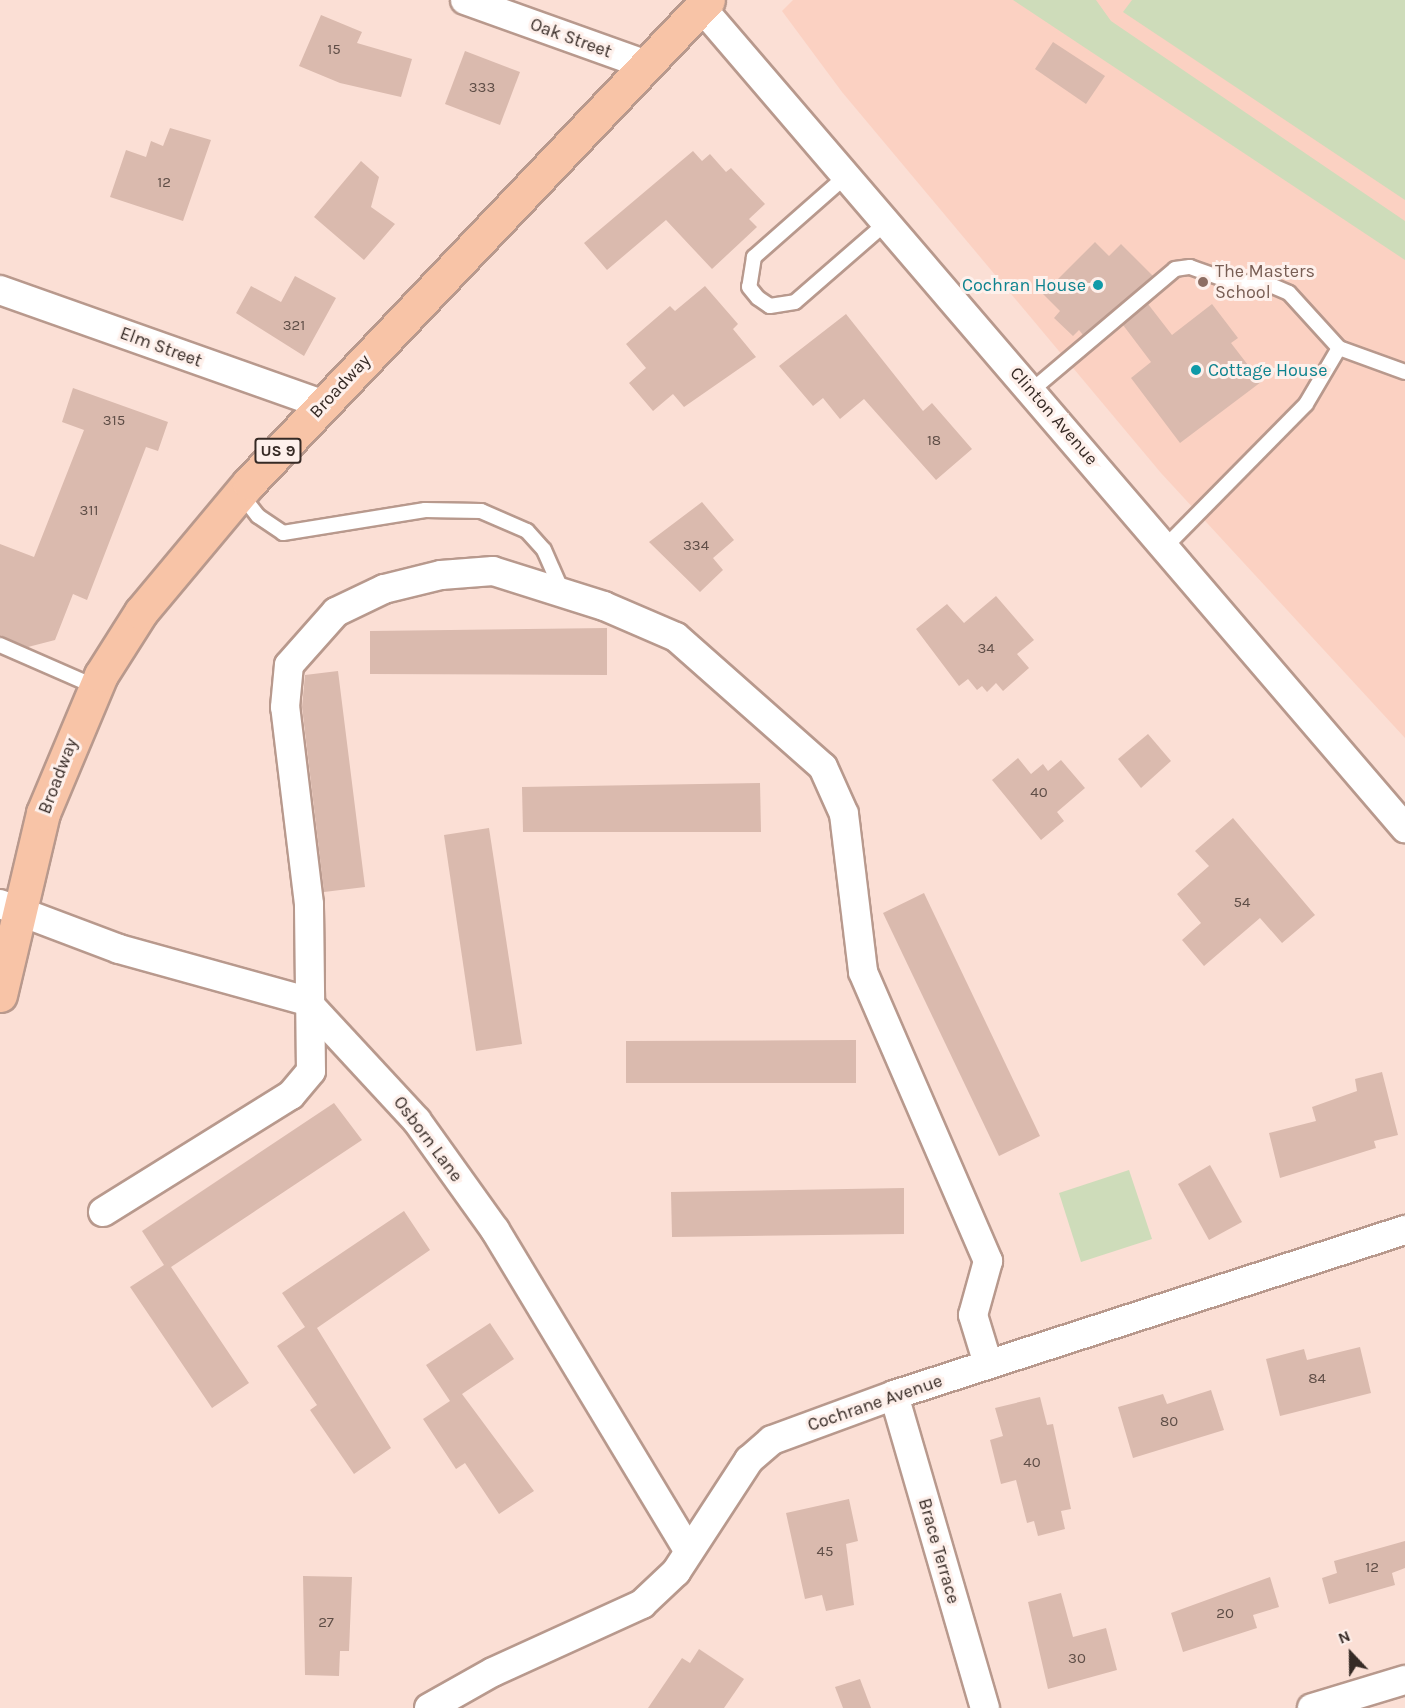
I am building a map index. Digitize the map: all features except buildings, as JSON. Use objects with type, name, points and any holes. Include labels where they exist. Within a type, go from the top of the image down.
[{"type":"main road","name":"Broadway","points":[[0,995],[8,907],[43,813],[96,687],[141,612],[240,493],[322,404],[644,64],[704,4]]},
{"type":"street","name":"Oak Street","points":[[465,0],[644,64]]},
{"type":"street","name":"Clinton Avenue","points":[[704,4],[846,176],[1167,546],[1405,828]]},
{"type":"street","name":"Elm Street","points":[[0,290],[322,404]]},
{"type":"street","points":[[103,1212],[291,1095],[311,1071],[306,1001],[309,904],[284,684],[299,648],[336,612],[384,589],[441,575],[493,571],[563,593],[676,637],[823,767],[844,814],[863,972],[988,1261],[973,1315],[987,1364]]},
{"type":"street","points":[[8,907],[118,949],[306,1001]]},
{"type":"street","name":"Osborn Lane","points":[[306,1001],[417,1120],[495,1230],[689,1551]]},
{"type":"street","name":"Cochrane Avenue","points":[[429,1708],[493,1672],[642,1604],[663,1588],[749,1460],[772,1440],[987,1364],[1405,1230]]},
{"type":"street","name":"Brace Terrace","points":[[894,1395],[985,1708]]},
{"type":"street","points":[[1312,1708],[1405,1680]]},
{"type":"lane","points":[[846,176],[754,257],[749,287],[758,298],[770,306],[795,302],[887,222]]},
{"type":"lane","points":[[1032,390],[1175,269],[1190,267],[1235,283],[1261,281],[1289,292],[1339,348],[1405,372]]},
{"type":"lane","points":[[1167,546],[1306,404],[1339,348]]},
{"type":"lane","points":[[240,493],[258,516],[283,533],[425,510],[481,511],[527,531],[544,550],[563,593]]},
{"type":"lane","points":[[0,645],[96,687]]},
{"type":"shaded area","name":"The Masters School","points":[[793,0],[1405,0],[1405,738],[1161,473],[842,92],[782,11]]},
{"type":"green space","points":[[1013,0],[1096,0],[1111,21],[1405,221],[1405,260]]},
{"type":"green space","points":[[1132,0],[1405,0],[1405,200],[1123,12]]},
{"type":"green space","points":[[1129,1170],[1152,1239],[1081,1262],[1059,1193]]},
{"type":"place","name":"The Masters School","points":[[1203,282]]},
{"type":"place","name":"Cochran House","points":[[1098,285]]},
{"type":"place","name":"Cottage House","points":[[1196,370]]}]
